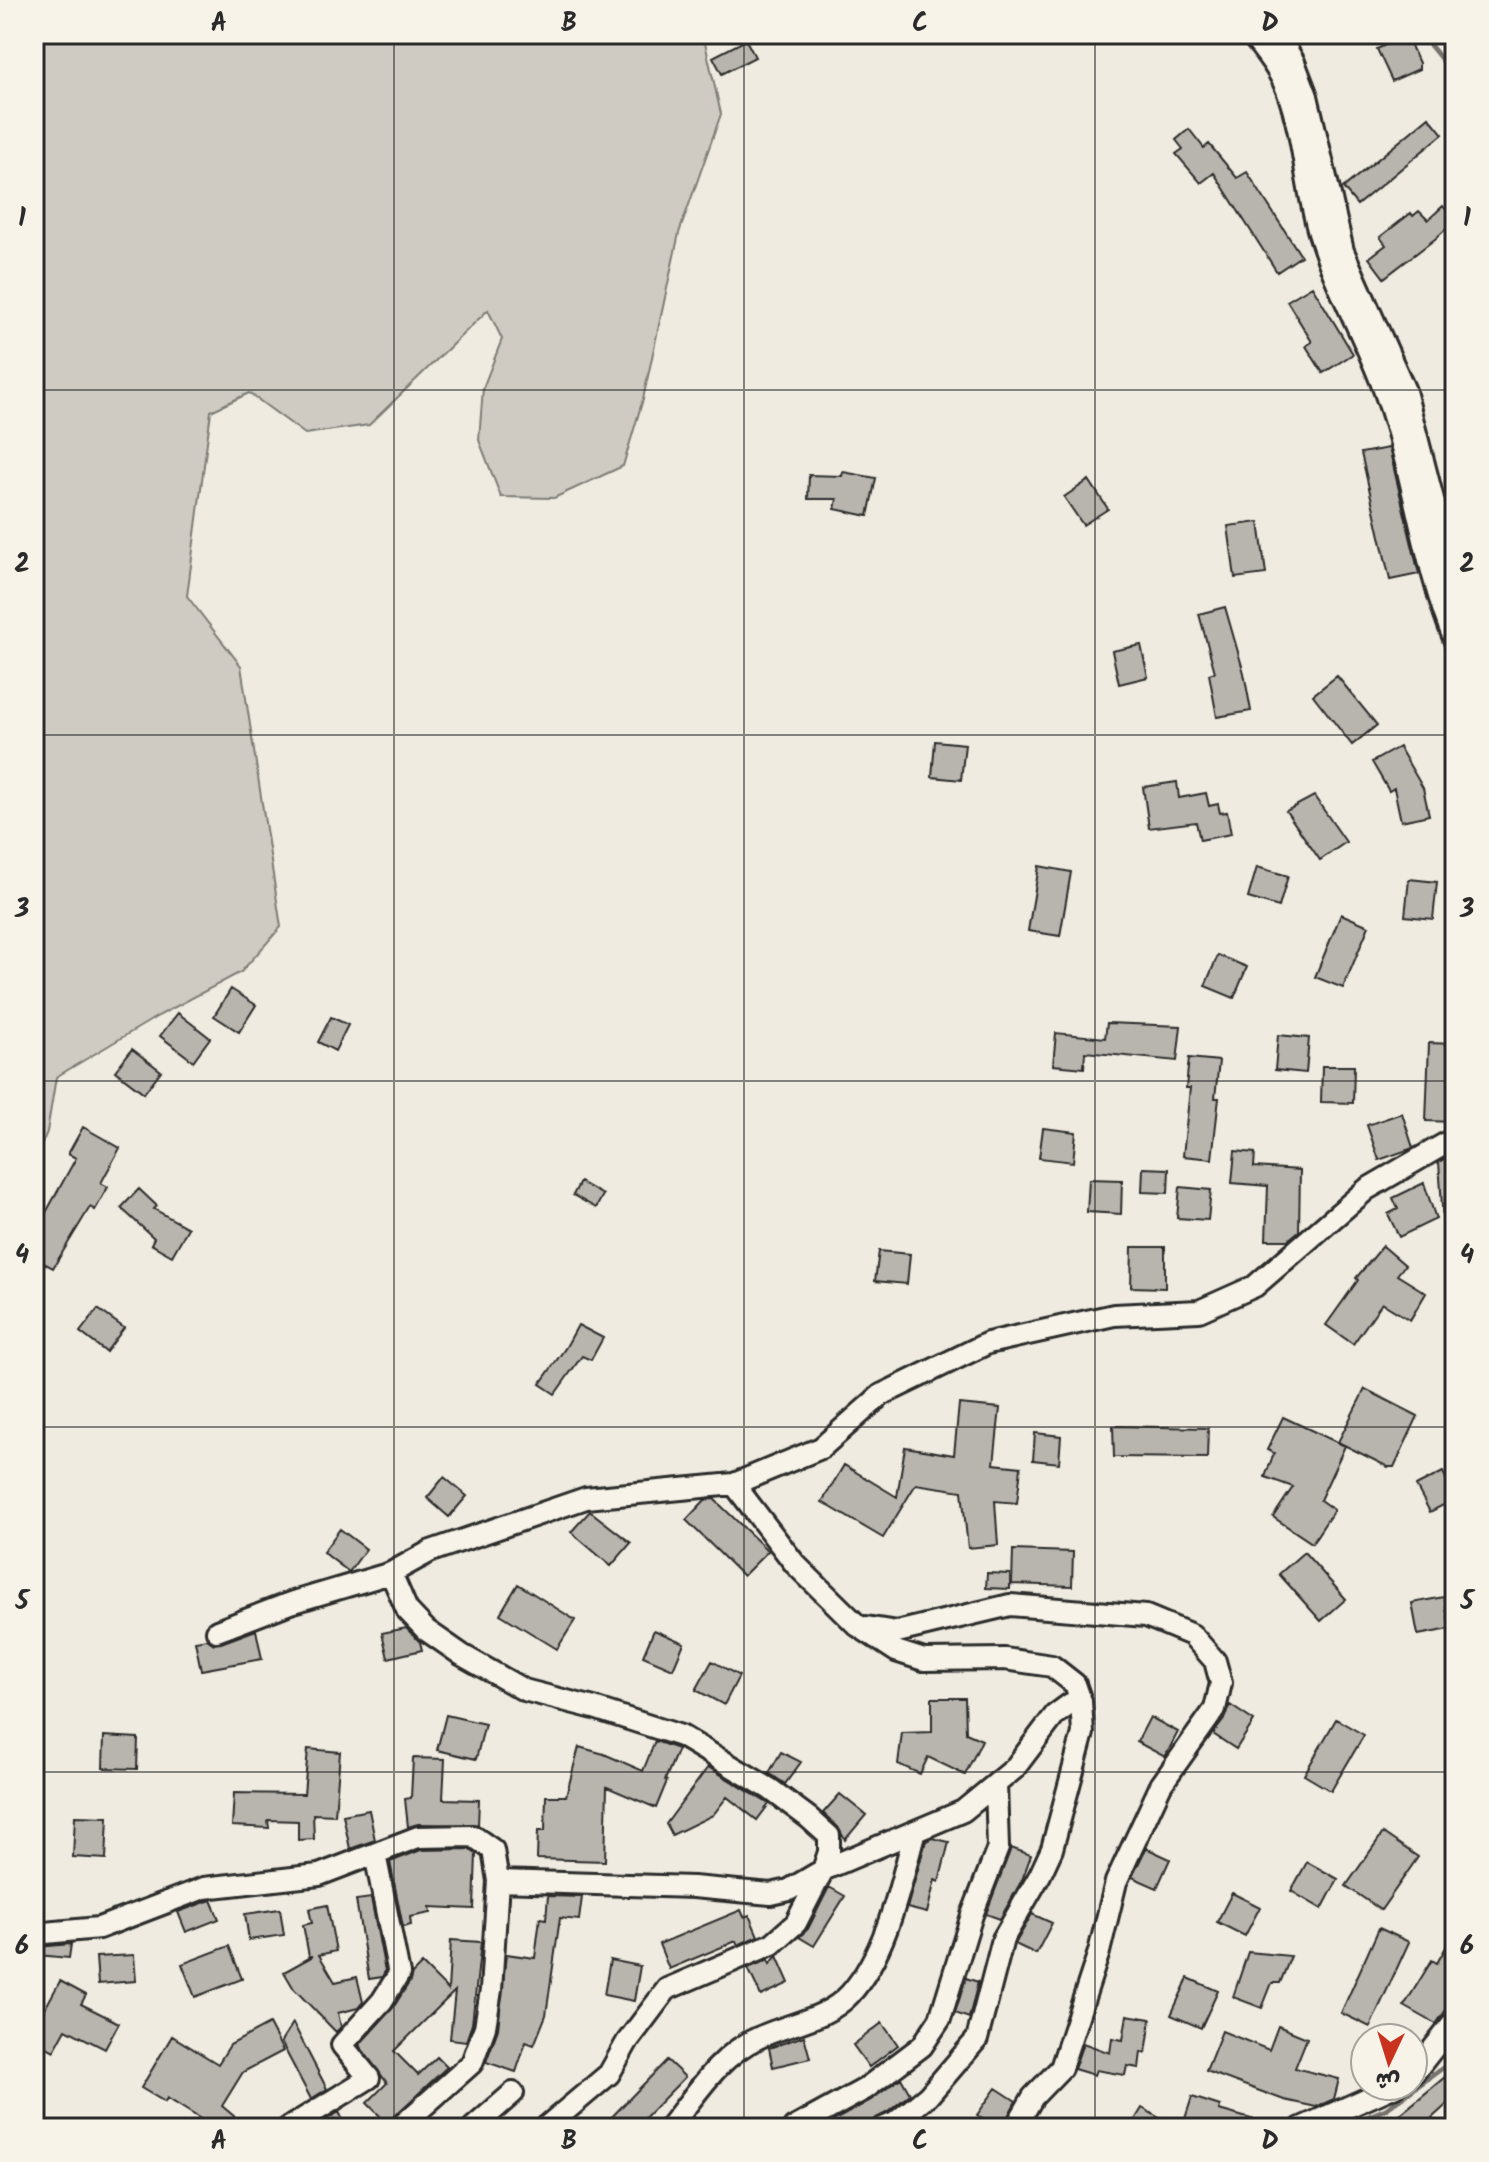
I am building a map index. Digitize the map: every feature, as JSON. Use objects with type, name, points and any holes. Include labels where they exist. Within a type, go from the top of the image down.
[{"type":"street","points":[[1251,34],[1276,67],[1287,91],[1319,233],[1387,396],[1404,455],[1430,571],[1455,641]]},
{"type":"street","points":[[1277,34],[1294,62],[1307,96],[1343,251],[1405,391],[1455,584]]},
{"type":"street","points":[[217,1631],[290,1603],[391,1573],[431,1551],[586,1498],[734,1484],[821,1448],[881,1395],[988,1343],[1114,1315],[1199,1311],[1255,1286],[1367,1189],[1455,1138]]},
{"type":"street","points":[[734,1484],[795,1564],[858,1626],[896,1651],[924,1660],[1005,1659],[1052,1666],[1075,1684],[1081,1701],[1083,1733],[1052,1849],[1003,1939],[977,2039],[928,2096],[895,2123],[883,2128]]},
{"type":"street","points":[[391,1573],[407,1610],[426,1630],[462,1655],[524,1690],[594,1708],[681,1736],[770,1789],[829,1836],[829,1852],[823,1870],[796,1923],[772,1944],[667,1989],[627,2042],[609,2074],[545,2128]]},
{"type":"street","points":[[858,1626],[897,1632],[1010,1605],[1146,1616],[1192,1635],[1215,1661],[1221,1683],[1215,1709],[1161,1785],[1116,1882],[1099,1952],[1061,2068],[1033,2097],[1015,2128]]},
{"type":"street","points":[[498,1881],[693,1887],[771,1894],[789,1890],[823,1870],[963,1811],[1014,1769],[1055,1715],[1070,1704],[1081,1701]]},
{"type":"street","points":[[794,2128],[865,2089],[922,2046],[940,2019],[972,1915],[998,1848],[996,1784]]},
{"type":"street","points":[[669,2128],[728,2056],[757,2038],[827,2013],[850,1993],[878,1950],[897,1899],[915,1831]]},
{"type":"street","points":[[34,1934],[99,1928],[204,1888],[319,1875],[418,1837],[473,1836],[493,1850],[498,1881],[491,1990],[485,2027],[472,2063],[399,2128]]},
{"type":"street","points":[[288,2128],[369,2078],[342,2045],[382,2001],[399,1974],[375,1854]]},
{"type":"street","points":[[1429,2054],[1455,2021]]},
{"type":"street","points":[[473,2128],[513,2093]]},
{"type":"street","points":[[1301,2128],[1359,2102]]},
{"type":"shaded area","points":[[34,34],[703,34],[721,114],[679,233],[643,399],[623,466],[554,498],[501,497],[479,440],[483,388],[502,339],[488,310],[369,425],[305,434],[249,393],[211,411],[187,596],[241,666],[281,927],[241,972],[158,1016],[56,1077],[47,1132],[34,1163]]},
{"type":"building","points":[[1406,35],[1419,69],[1392,81],[1377,49]]},
{"type":"building","points":[[746,40],[755,57],[722,74],[713,57]]},
{"type":"building","points":[[1429,117],[1443,134],[1357,205],[1343,188]]},
{"type":"building","points":[[1189,129],[1204,148],[1209,144],[1237,178],[1247,172],[1301,256],[1277,272],[1214,173],[1201,183],[1176,154],[1183,149],[1176,140]]},
{"type":"building","points":[[1443,206],[1455,221],[1384,278],[1369,258],[1386,245],[1380,237],[1411,213],[1413,216],[1419,211],[1428,220]]},
{"type":"building","points":[[1312,286],[1353,354],[1323,373],[1306,346],[1312,342],[1287,301]]},
{"type":"building","points":[[1389,448],[1419,574],[1390,580],[1361,453]]},
{"type":"building","points":[[843,472],[876,478],[868,516],[835,509],[837,499],[808,499],[809,475],[842,476]]},
{"type":"building","points":[[1089,480],[1108,509],[1083,525],[1064,497]]},
{"type":"building","points":[[1259,522],[1266,574],[1235,578],[1228,526]]},
{"type":"building","points":[[1225,607],[1244,673],[1251,711],[1217,717],[1209,674],[1215,672],[1199,614]]},
{"type":"building","points":[[1141,645],[1148,677],[1119,684],[1112,651]]},
{"type":"building","points":[[1337,676],[1377,725],[1352,745],[1313,695]]},
{"type":"building","points":[[935,741],[965,744],[961,780],[932,777]]},
{"type":"building","points":[[1399,747],[1423,788],[1429,815],[1401,821],[1394,788],[1389,791],[1372,762]]},
{"type":"building","points":[[1177,782],[1179,798],[1206,793],[1209,806],[1218,804],[1220,813],[1227,812],[1231,834],[1200,840],[1196,822],[1149,828],[1143,787]]},
{"type":"building","points":[[1314,796],[1346,842],[1320,860],[1286,811]]},
{"type":"building","points":[[1039,866],[1071,872],[1060,936],[1028,931]]},
{"type":"building","points":[[1257,867],[1288,876],[1279,907],[1248,898]]},
{"type":"building","points":[[1409,879],[1437,882],[1433,919],[1405,916]]},
{"type":"building","points":[[1341,914],[1369,926],[1343,988],[1315,977]]},
{"type":"building","points":[[1218,955],[1247,967],[1234,998],[1205,986]]},
{"type":"building","points":[[231,989],[256,1005],[239,1032],[214,1016]]},
{"type":"building","points":[[178,1013],[210,1038],[193,1061],[160,1036]]},
{"type":"building","points":[[331,1017],[348,1025],[335,1051],[318,1042]]},
{"type":"building","points":[[1107,1023],[1181,1026],[1177,1061],[1085,1052],[1084,1068],[1053,1065],[1056,1033],[1105,1038]]},
{"type":"building","points":[[1278,1035],[1309,1038],[1306,1073],[1275,1070]]},
{"type":"building","points":[[1429,1043],[1455,1044],[1455,1122],[1426,1121]]},
{"type":"building","points":[[132,1049],[161,1071],[144,1093],[115,1071]]},
{"type":"building","points":[[1189,1058],[1219,1061],[1215,1098],[1219,1098],[1212,1159],[1183,1156],[1190,1088],[1186,1088]]},
{"type":"building","points":[[1322,1066],[1354,1066],[1353,1103],[1321,1102]]},
{"type":"building","points":[[1402,1113],[1413,1148],[1379,1160],[1367,1125]]},
{"type":"building","points":[[83,1127],[120,1148],[101,1183],[108,1187],[95,1210],[90,1207],[53,1268],[34,1258],[34,1244],[43,1229],[38,1227],[76,1158],[68,1154]]},
{"type":"building","points":[[1043,1128],[1076,1132],[1073,1162],[1039,1158]]},
{"type":"building","points":[[1235,1151],[1255,1153],[1254,1167],[1300,1170],[1299,1231],[1288,1240],[1266,1240],[1268,1186],[1232,1183]]},
{"type":"building","points":[[1455,1153],[1455,1235],[1444,1236],[1439,1162]]},
{"type":"building","points":[[1143,1168],[1169,1169],[1168,1193],[1142,1192]]},
{"type":"building","points":[[1089,1179],[1122,1180],[1121,1214],[1087,1212]]},
{"type":"building","points":[[580,1182],[603,1195],[596,1208],[573,1195]]},
{"type":"building","points":[[1424,1183],[1436,1219],[1399,1237],[1388,1214],[1398,1209],[1393,1198]]},
{"type":"building","points":[[1180,1187],[1211,1190],[1208,1220],[1177,1218]]},
{"type":"building","points":[[139,1189],[157,1206],[154,1209],[188,1228],[172,1256],[151,1244],[154,1238],[121,1208]]},
{"type":"building","points":[[1383,1246],[1405,1265],[1397,1275],[1426,1293],[1410,1320],[1382,1303],[1353,1344],[1326,1325],[1358,1280],[1356,1278]]},
{"type":"building","points":[[1132,1247],[1165,1247],[1165,1288],[1131,1287]]},
{"type":"building","points":[[879,1251],[910,1254],[907,1284],[875,1281]]},
{"type":"building","points":[[98,1309],[124,1328],[106,1352],[80,1332]]},
{"type":"building","points":[[578,1325],[603,1338],[591,1360],[582,1356],[555,1394],[540,1384]]},
{"type":"building","points":[[1365,1389],[1418,1416],[1394,1467],[1388,1467],[1338,1442]]},
{"type":"building","points":[[959,1404],[1000,1408],[994,1464],[1021,1467],[1017,1503],[995,1501],[998,1545],[968,1548],[962,1491],[916,1484],[883,1538],[822,1502],[844,1465],[897,1497],[905,1447],[954,1455]]},
{"type":"building","points":[[1283,1417],[1345,1446],[1320,1500],[1334,1510],[1312,1543],[1273,1517],[1293,1487],[1265,1477],[1274,1453],[1267,1450]]},
{"type":"building","points":[[1113,1426],[1208,1428],[1207,1458],[1114,1457]]},
{"type":"building","points":[[1035,1433],[1061,1436],[1059,1463],[1033,1460]]},
{"type":"building","points":[[1443,1472],[1455,1499],[1430,1512],[1416,1486]]},
{"type":"building","points":[[444,1477],[467,1496],[449,1517],[427,1498]]},
{"type":"building","points":[[714,1499],[768,1551],[743,1576],[686,1520],[705,1500]]},
{"type":"building","points":[[590,1511],[631,1543],[611,1566],[571,1532]]},
{"type":"building","points":[[340,1529],[366,1549],[349,1572],[323,1552]]},
{"type":"building","points":[[1013,1550],[1073,1552],[1072,1586],[1012,1584]]},
{"type":"building","points":[[1304,1552],[1346,1599],[1321,1621],[1279,1574]]},
{"type":"building","points":[[987,1573],[1010,1574],[1010,1589],[986,1588]]},
{"type":"building","points":[[518,1584],[575,1620],[557,1649],[500,1614]]},
{"type":"building","points":[[1444,1597],[1450,1629],[1418,1635],[1412,1603]]},
{"type":"building","points":[[406,1628],[420,1642],[422,1650],[388,1658],[382,1633]]},
{"type":"building","points":[[256,1630],[262,1659],[201,1670],[195,1641],[207,1639],[214,1644],[221,1643]]},
{"type":"building","points":[[654,1630],[684,1643],[673,1669],[643,1656]]},
{"type":"building","points":[[712,1661],[739,1676],[724,1705],[696,1690]]},
{"type":"building","points":[[932,1698],[965,1698],[966,1733],[982,1740],[965,1775],[928,1757],[920,1774],[898,1764],[902,1733],[932,1732]]},
{"type":"building","points":[[1230,1705],[1254,1721],[1236,1749],[1213,1734],[1226,1717]]},
{"type":"building","points":[[446,1715],[485,1724],[476,1759],[437,1750]]},
{"type":"building","points":[[1150,1717],[1178,1732],[1165,1757],[1137,1742]]},
{"type":"building","points":[[1336,1719],[1364,1735],[1331,1791],[1304,1775]]},
{"type":"building","points":[[104,1736],[138,1738],[137,1769],[103,1768]]},
{"type":"building","points":[[655,1741],[678,1749],[656,1808],[607,1787],[605,1861],[537,1859],[538,1831],[545,1831],[546,1796],[566,1796],[579,1747],[643,1771]]},
{"type":"building","points":[[308,1749],[340,1752],[335,1815],[313,1814],[314,1839],[298,1840],[298,1821],[268,1820],[269,1828],[232,1826],[234,1793],[304,1794]]},
{"type":"building","points":[[781,1752],[801,1762],[785,1784],[769,1773]]},
{"type":"building","points":[[413,1758],[445,1759],[443,1799],[479,1800],[478,1825],[418,1824],[408,1827],[405,1799],[411,1798]]},
{"type":"building","points":[[708,1767],[769,1804],[757,1820],[727,1797],[713,1815],[672,1835],[666,1824]]},
{"type":"building","points":[[840,1794],[866,1815],[845,1840],[838,1827],[823,1813]]},
{"type":"building","points":[[369,1810],[375,1840],[350,1849],[343,1815]]},
{"type":"building","points":[[75,1816],[108,1817],[106,1859],[73,1857]]},
{"type":"building","points":[[1383,1833],[1418,1857],[1381,1910],[1346,1886]]},
{"type":"building","points":[[932,1838],[949,1842],[927,1913],[907,1908],[926,1841]]},
{"type":"building","points":[[1011,1848],[1031,1855],[1022,1880],[1000,1919],[986,1914]]},
{"type":"building","points":[[1146,1848],[1170,1859],[1157,1888],[1132,1877]]},
{"type":"building","points":[[469,1849],[476,1854],[474,1909],[430,1907],[431,1913],[410,1917],[411,1925],[403,1927],[390,1862],[421,1850]]},
{"type":"building","points":[[1307,1862],[1338,1879],[1322,1909],[1291,1891]]},
{"type":"building","points":[[829,1887],[845,1896],[814,1946],[799,1937],[808,1929]]},
{"type":"building","points":[[1232,1893],[1260,1907],[1245,1936],[1217,1922]]},
{"type":"building","points":[[548,1896],[582,1897],[579,1920],[560,1918],[546,2015],[534,2045],[526,2042],[516,2072],[486,2062],[498,2029],[506,1954],[535,1958],[540,1918],[546,1919]]},
{"type":"building","points":[[371,1898],[385,1971],[382,1977],[369,1979],[356,1900]]},
{"type":"building","points":[[211,1900],[219,1919],[186,1932],[178,1912]]},
{"type":"building","points":[[327,1905],[336,1951],[319,1955],[335,1982],[357,1977],[363,2002],[358,2008],[338,2013],[341,2027],[336,2032],[294,1989],[284,1972],[313,1956],[309,1956],[303,1925],[312,1923],[309,1909]]},
{"type":"building","points":[[280,1909],[284,1935],[249,1940],[245,1914]]},
{"type":"building","points":[[741,1910],[744,1917],[749,1915],[758,1936],[738,1945],[736,1941],[669,1969],[659,1944]]},
{"type":"building","points":[[1032,1914],[1052,1923],[1036,1954],[1015,1944]]},
{"type":"building","points":[[1379,1928],[1409,1942],[1372,2022],[1360,2022],[1341,2013]]},
{"type":"building","points":[[1455,1931],[1455,1997],[1436,2024],[1404,2006],[1432,1960],[1437,1963]]},
{"type":"building","points":[[451,1940],[481,1942],[472,2024],[466,2041],[450,2039],[455,1991],[394,2051],[418,2075],[437,2057],[447,2067],[387,2123],[367,2103],[387,2083],[359,2045],[393,2008],[412,1974],[422,1964],[448,1990]]},
{"type":"building","points":[[71,1944],[69,1958],[38,1955],[38,1947]]},
{"type":"building","points":[[229,1946],[242,1979],[195,1997],[182,1964]]},
{"type":"building","points":[[1248,1952],[1291,1956],[1280,1983],[1272,1983],[1262,2008],[1233,1997]]},
{"type":"building","points":[[134,1955],[136,1981],[98,1984],[96,1957]]},
{"type":"building","points":[[777,1956],[789,1983],[761,1996],[748,1968],[768,1960],[770,1964]]},
{"type":"building","points":[[610,1960],[640,1966],[634,2001],[604,1995]]},
{"type":"building","points":[[966,1978],[978,1982],[969,2018],[955,2013]]},
{"type":"building","points":[[1188,1978],[1218,1991],[1201,2028],[1171,2015]]},
{"type":"building","points":[[60,1981],[86,1995],[81,2004],[119,2023],[105,2049],[66,2029],[54,2051],[34,2040],[34,2010],[42,2014]]},
{"type":"building","points":[[1127,2015],[1151,2019],[1146,2053],[1141,2052],[1139,2068],[1127,2066],[1125,2075],[1096,2070],[1094,2075],[1074,2069],[1083,2043],[1110,2053],[1112,2038],[1123,2040]]},
{"type":"building","points":[[293,2023],[327,2089],[311,2099],[281,2042]]},
{"type":"building","points":[[882,2023],[898,2045],[869,2067],[853,2045]]},
{"type":"building","points":[[269,2024],[283,2051],[243,2072],[222,2106],[248,2128],[215,2128],[167,2098],[165,2102],[141,2088],[172,2036],[218,2064],[230,2045]]},
{"type":"building","points":[[1278,2026],[1307,2038],[1295,2068],[1339,2079],[1334,2099],[1316,2107],[1284,2100],[1206,2071],[1222,2031],[1269,2050]]},
{"type":"building","points":[[804,2036],[810,2058],[773,2067],[769,2048]]},
{"type":"building","points":[[667,2060],[685,2077],[635,2128],[601,2128]]},
{"type":"building","points":[[1445,2077],[1455,2088],[1455,2097],[1421,2128],[1406,2128],[1397,2117],[1415,2102],[1429,2102],[1429,2090]]},
{"type":"building","points":[[901,2078],[910,2094],[873,2120],[870,2126],[821,2128],[871,2100]]},
{"type":"building","points":[[996,2088],[1016,2101],[1002,2128],[977,2115]]},
{"type":"building","points":[[1192,2097],[1220,2106],[1219,2110],[1269,2124],[1268,2128],[1182,2128]]},
{"type":"building","points":[[1142,2108],[1177,2128],[1130,2128]]},
{"type":"building","points":[[339,2112],[347,2128],[313,2128]]},
{"type":"waterway","points":[[1421,34],[1455,76]]},
{"type":"waterway","points":[[1340,2128],[1386,2109],[1455,2059]]}]
